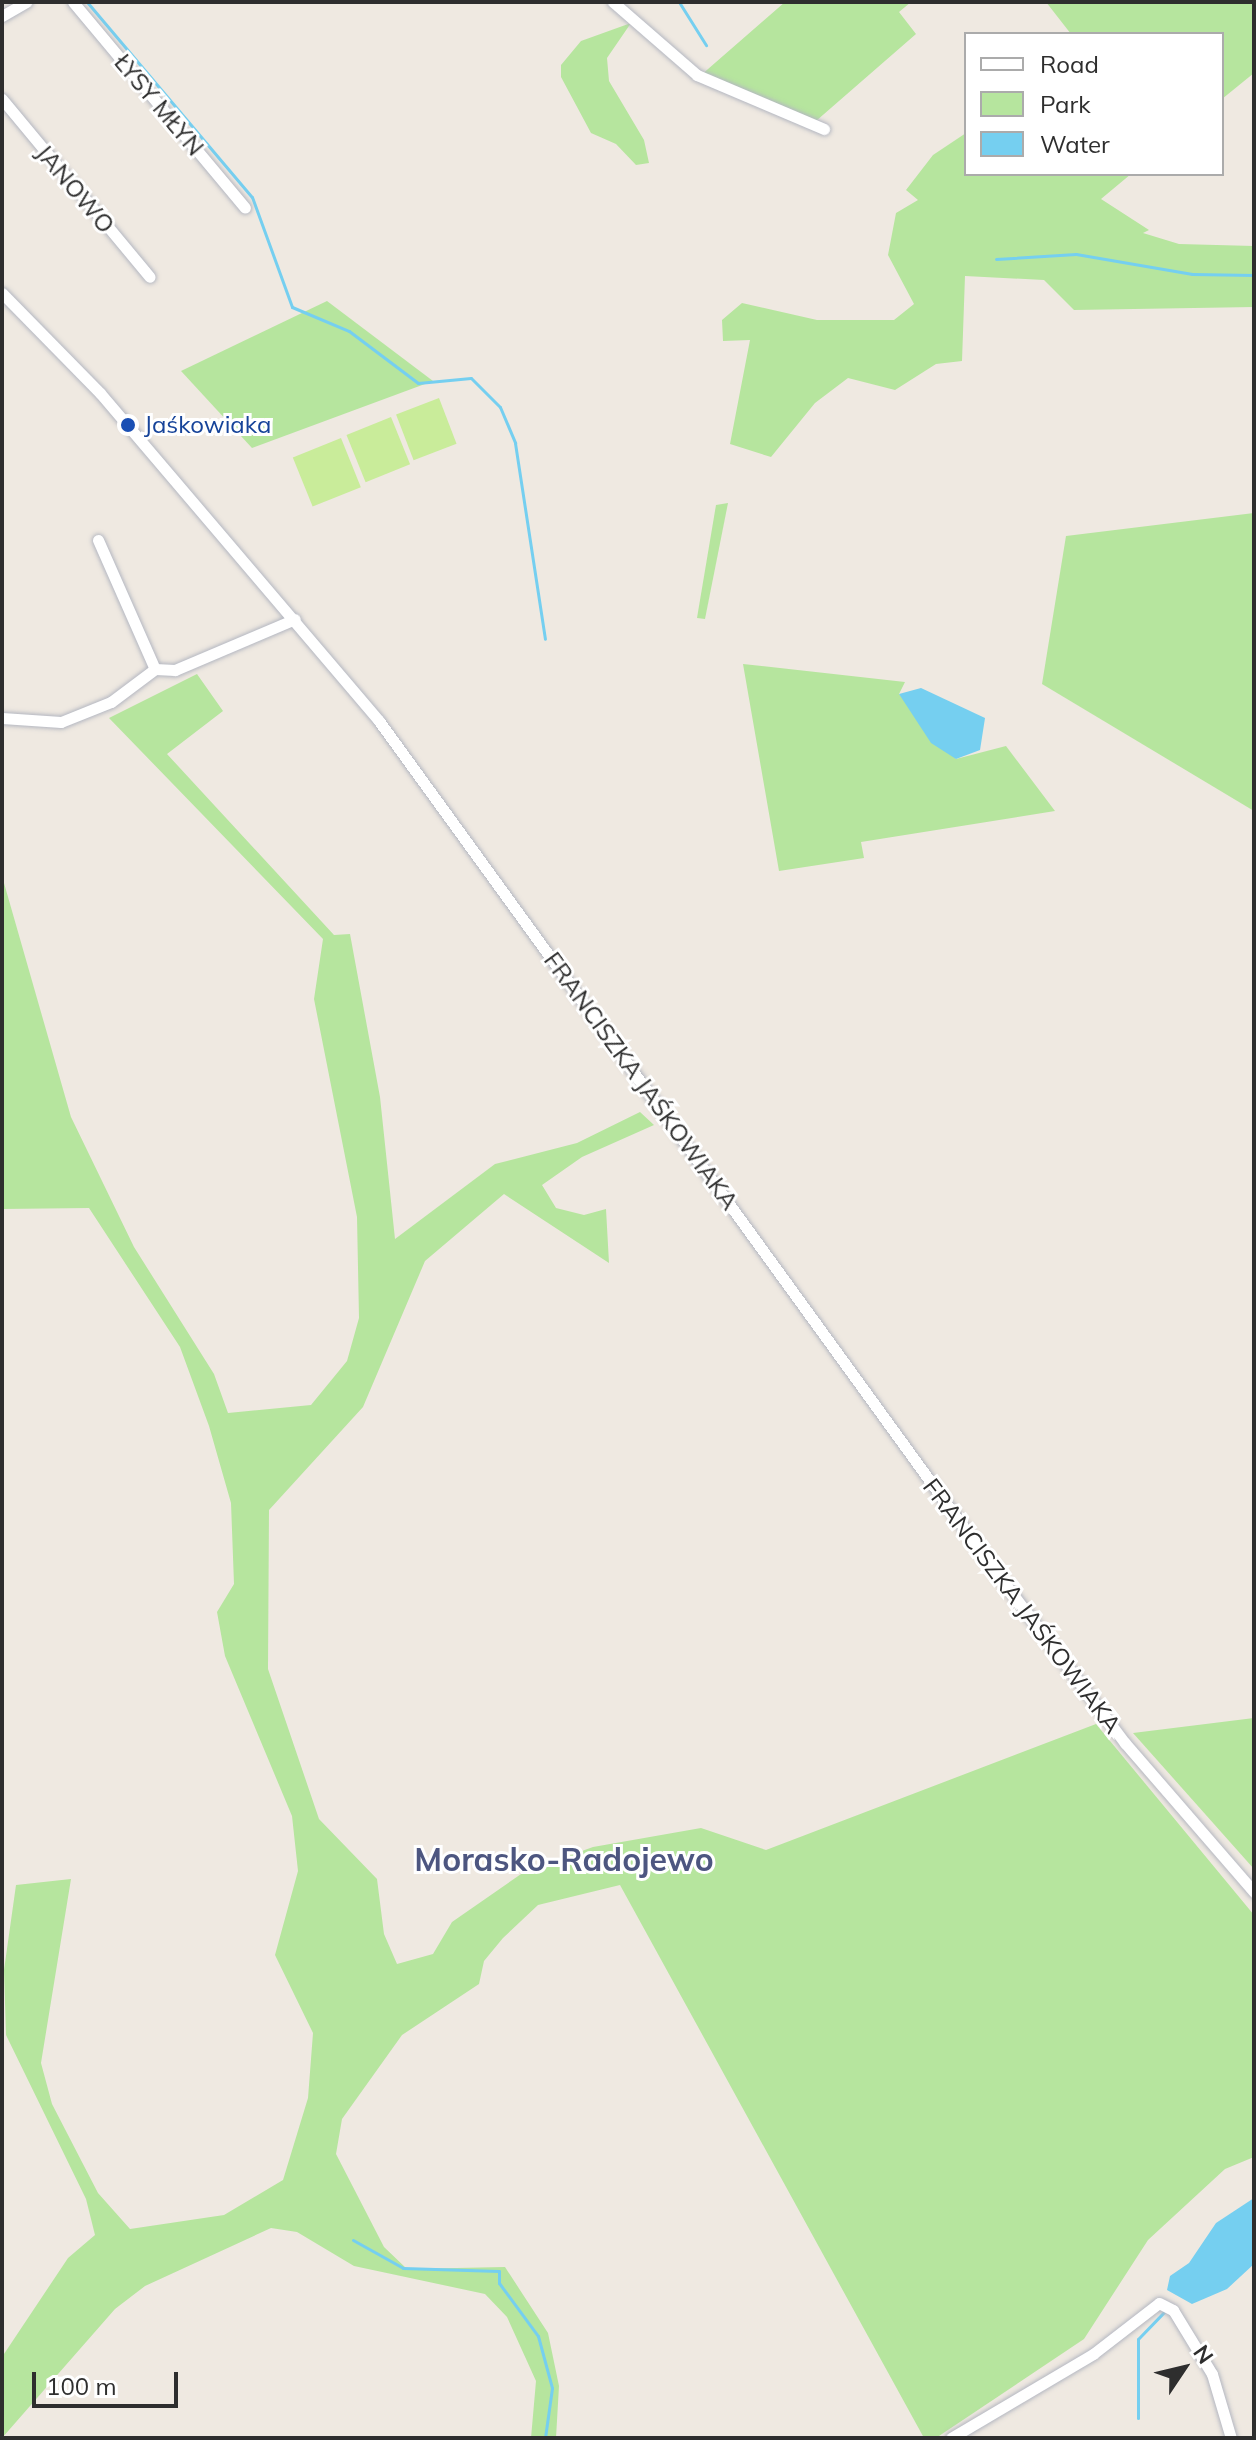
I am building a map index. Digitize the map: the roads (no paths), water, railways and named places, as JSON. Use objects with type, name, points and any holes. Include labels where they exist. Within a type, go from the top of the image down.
[{"type":"street","points":[[2,16],[26,2]]},
{"type":"street","name":"ŁYSY MŁYN","points":[[73,2],[245,208]]},
{"type":"street","points":[[613,2],[697,75],[824,129]]},
{"type":"street","name":"JANOWO","points":[[2,99],[150,277]]},
{"type":"street","name":"FRANCISZKA JAŚKOWIAKA","points":[[2,293],[100,393],[295,619],[432,791],[1104,1717],[1254,1892]]},
{"type":"street","points":[[98,540],[155,669]]},
{"type":"street","points":[[2,718],[61,722],[111,702],[155,669],[175,670],[295,619]]},
{"type":"street","points":[[951,2438],[1093,2354],[1159,2303],[1173,2310],[1212,2374],[1231,2438]]},
{"type":"water","points":[[921,688],[985,718],[980,750],[956,759],[931,743],[899,694]]},
{"type":"water","points":[[1254,2198],[1254,2264],[1227,2289],[1192,2304],[1167,2290],[1170,2276],[1189,2263],[1216,2223]]},
{"type":"waterway","points":[[87,2],[252,197],[292,307],[349,331],[418,383],[471,378],[500,407],[515,443],[545,639]]},
{"type":"waterway","points":[[679,2],[706,45]]},
{"type":"waterway","points":[[996,259],[1076,254],[1192,274],[1254,275]]},
{"type":"waterway","points":[[353,2240],[403,2268],[499,2271],[499,2283],[538,2336],[552,2388],[545,2438]]},
{"type":"waterway","points":[[1138,2418],[1138,2339],[1164,2312]]},
{"type":"place","name":"Jaśkowiaka","points":[[128,425]]},
{"type":"district","name":"Morasko-Radojewo","points":[[564,1859]]}]
